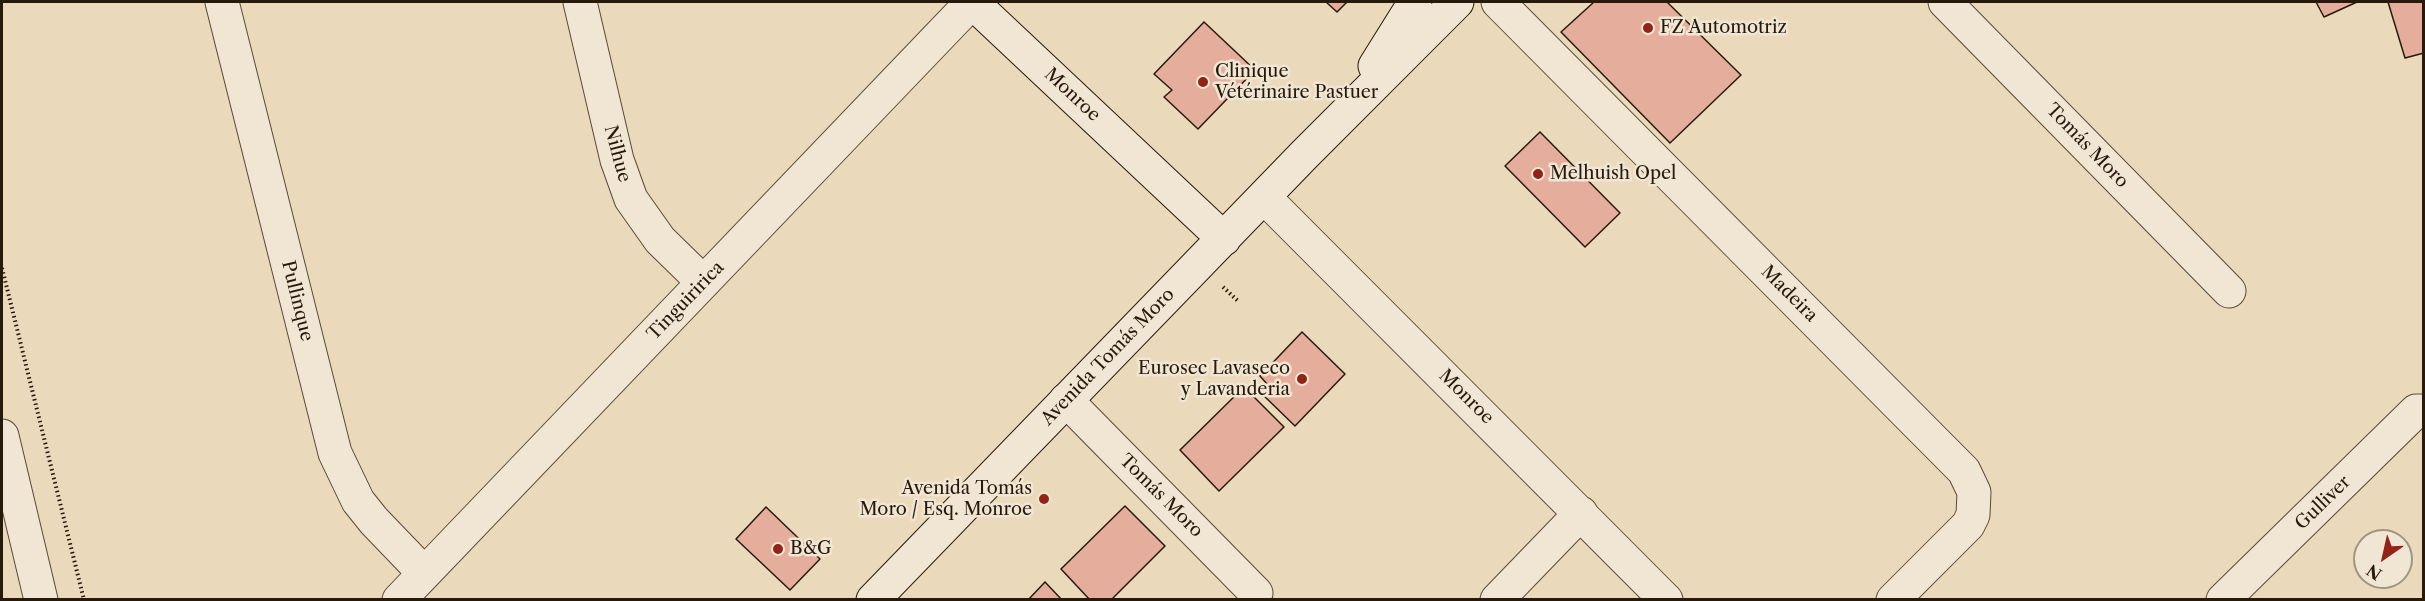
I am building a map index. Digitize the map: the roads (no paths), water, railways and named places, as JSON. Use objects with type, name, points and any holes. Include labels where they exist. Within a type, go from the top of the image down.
[{"type":"street","name":"Pullinque","points":[[222,2],[335,453],[363,507],[391,541],[424,573]]},
{"type":"street","name":"Nilhue","points":[[580,2],[617,160],[631,199],[660,240],[703,282]]},
{"type":"street","name":"Tinguiririca","points":[[399,600],[972,2]]},
{"type":"street","name":"Monroe","points":[[972,2],[1224,239]]},
{"type":"street","name":"Avenida Tomás Moro","points":[[1344,116],[1415,2]]},
{"type":"street","name":"Avenida Tomás Moro","points":[[873,600],[1264,197],[1457,2]]},
{"type":"street","name":"Avenida Tomás Moro","points":[[1344,116],[1482,2]]},
{"type":"street","name":"Madeira","points":[[1498,2],[1964,471],[1974,492],[1973,515],[1968,525],[1893,600]]},
{"type":"street","name":"Tomás Moro","points":[[1945,2],[2229,291]]},
{"type":"street","name":"Monroe","points":[[1264,197],[1666,600]]},
{"type":"street","name":"Tomás Moro","points":[[1066,400],[1256,593]]},
{"type":"street","name":"Gulliver","points":[[2223,600],[2416,411],[2424,411]]},
{"type":"street","points":[[2,436],[7,481],[41,600]]},
{"type":"street","points":[[1497,600],[1581,513]]},
{"type":"place","name":"FZ Automotriz","points":[[1648,28]]},
{"type":"place","name":"Clinique Vétérinaire Pastuer","points":[[1203,82]]},
{"type":"place","name":"Melhuish Opel","points":[[1538,174]]},
{"type":"place","name":"Eurosec Lavaseco y Lavanderia","points":[[1302,379]]},
{"type":"place","name":"Avenida Tomás Moro / Esq. Monroe","points":[[1044,499]]},
{"type":"place","name":"B&G","points":[[778,549]]}]
